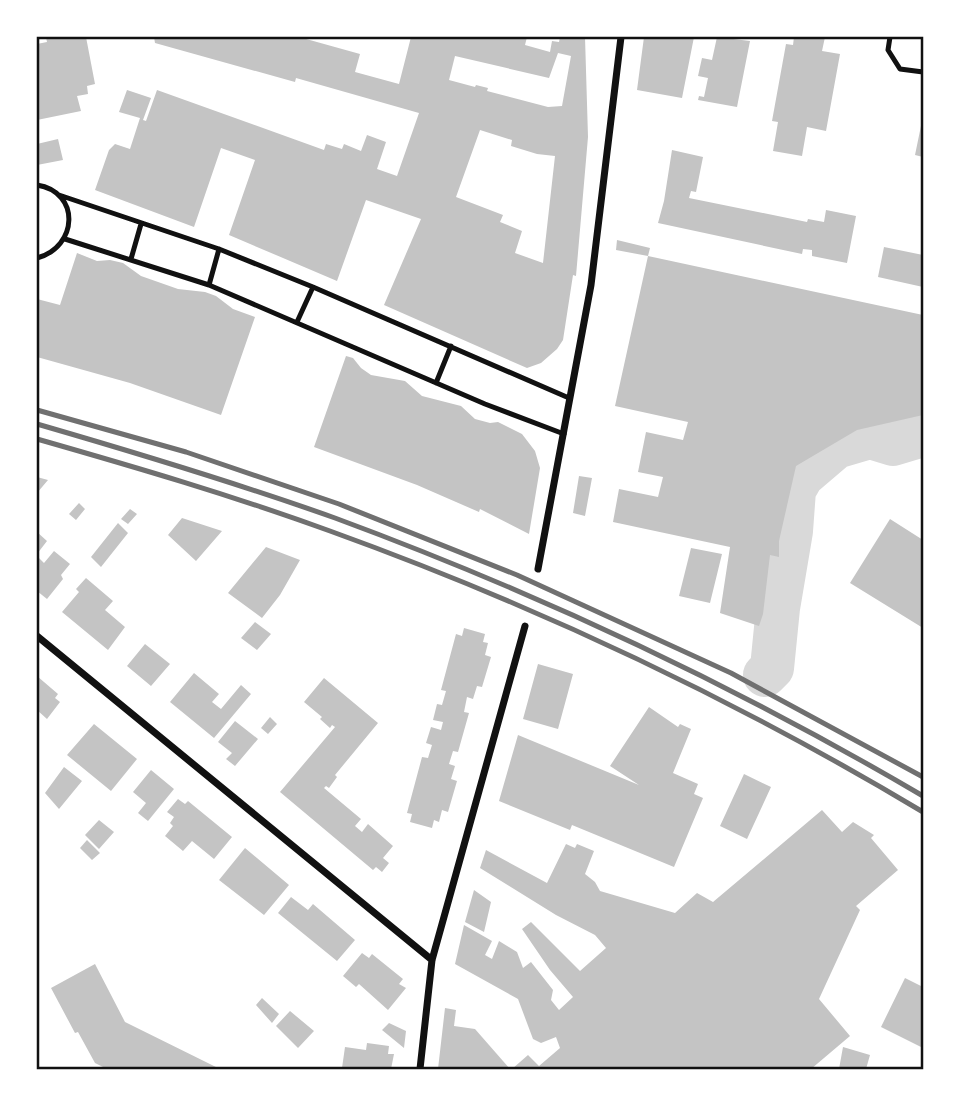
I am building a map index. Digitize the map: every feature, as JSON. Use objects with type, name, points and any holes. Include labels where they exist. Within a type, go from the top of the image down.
[{"type":"street","points":[[538,569],[591,285],[621,37]]},
{"type":"street","points":[[420,1069],[432,960],[525,626]]},
{"type":"street","points":[[37,636],[432,960]]},
{"type":"lane","points":[[890,37],[888,51],[900,69],[923,72]]},
{"type":"lane","points":[[37,185],[141,224],[219,249],[569,398]]},
{"type":"lane","points":[[37,258],[58,248],[69,228],[66,205],[59,195]]},
{"type":"lane","points":[[131,259],[141,224]]},
{"type":"lane","points":[[65,239],[209,285],[564,435]]},
{"type":"lane","points":[[209,285],[219,249]]},
{"type":"lane","points":[[297,321],[313,287]]},
{"type":"lane","points":[[436,383],[451,346]]},
{"type":"building","points":[[46,37],[86,37],[95,84],[87,86],[88,94],[77,96],[81,111],[37,120],[37,44],[47,42]]},
{"type":"building","points":[[154,37],[299,37],[360,54],[355,72],[399,84],[411,37],[527,37],[525,45],[550,52],[552,41],[559,42],[560,37],[585,37],[588,137],[576,276],[573,275],[563,340],[557,349],[541,363],[527,368],[384,305],[421,219],[366,200],[337,281],[229,235],[255,160],[221,148],[194,227],[95,190],[109,150],[115,144],[130,149],[140,118],[119,112],[127,90],[151,98],[143,120],[146,121],[157,90],[324,150],[326,144],[342,149],[344,144],[361,151],[367,135],[386,142],[377,169],[397,176],[419,113],[296,78],[295,82],[155,43]],"holes":[[[558,53],[571,56],[562,106],[548,107],[487,91],[488,88],[449,80],[455,56],[549,78]],[[480,130],[512,140],[511,146],[555,156],[543,263],[515,253],[522,231],[500,222],[503,215],[456,197]]]},
{"type":"building","points":[[644,37],[694,37],[682,98],[637,90]]},
{"type":"building","points":[[717,37],[750,41],[737,107],[698,100],[699,96],[704,97],[708,78],[698,76],[702,58],[712,60]]},
{"type":"building","points":[[794,37],[825,37],[822,51],[840,54],[826,131],[807,127],[802,156],[773,151],[778,122],[772,121],[786,44],[793,45]]},
{"type":"building","points":[[923,121],[923,157],[915,155]]},
{"type":"building","points":[[58,139],[63,160],[37,165],[37,144]]},
{"type":"building","points":[[672,150],[703,157],[696,192],[691,191],[689,198],[807,222],[808,219],[824,222],[826,210],[856,216],[847,263],[812,256],[812,250],[803,249],[802,254],[658,223]]},
{"type":"building","points":[[617,240],[650,248],[648,256],[616,250]]},
{"type":"building","points":[[884,247],[923,255],[923,287],[878,277]]},
{"type":"building","points":[[77,253],[97,261],[123,263],[141,276],[178,289],[205,292],[216,296],[233,309],[255,317],[221,415],[130,383],[37,357],[37,299],[60,305]]},
{"type":"building","points":[[648,256],[923,315],[923,415],[857,430],[796,466],[779,541],[779,557],[770,555],[763,614],[759,626],[720,613],[730,547],[613,522],[619,489],[658,497],[663,477],[638,472],[646,432],[683,440],[688,422],[615,406]]},
{"type":"building","points":[[346,356],[353,358],[371,375],[405,381],[422,396],[461,406],[475,419],[498,422],[522,434],[535,451],[540,468],[529,534],[480,509],[479,512],[417,485],[314,447]]},
{"type":"building","points":[[579,476],[592,478],[585,516],[573,513]]},
{"type":"building","points":[[37,477],[48,480],[37,493]]},
{"type":"building","points":[[79,503],[85,509],[76,520],[69,514]]},
{"type":"building","points":[[130,509],[137,514],[128,524],[121,519]]},
{"type":"building","points":[[182,518],[222,531],[196,561],[168,535]]},
{"type":"building","points":[[890,519],[923,540],[923,628],[850,583]]},
{"type":"building","points":[[118,523],[128,533],[101,567],[91,557]]},
{"type":"building","points":[[37,532],[47,541],[37,554]]},
{"type":"building","points":[[266,547],[300,560],[280,595],[262,618],[228,593]]},
{"type":"building","points":[[691,548],[722,554],[710,603],[679,596]]},
{"type":"building","points":[[54,551],[70,564],[61,575],[63,579],[47,599],[37,591],[37,556],[44,563]]},
{"type":"building","points":[[86,578],[113,601],[105,610],[125,627],[108,650],[62,612],[79,592],[76,589]]},
{"type":"building","points":[[255,622],[271,634],[257,650],[241,638]]},
{"type":"building","points":[[464,628],[485,634],[483,642],[488,643],[485,655],[491,657],[482,687],[477,686],[473,699],[467,697],[464,712],[469,713],[458,752],[453,751],[449,764],[455,766],[451,779],[457,781],[448,812],[442,810],[439,822],[434,820],[432,828],[410,822],[412,814],[407,813],[422,757],[428,758],[432,745],[426,743],[431,727],[441,730],[443,722],[433,720],[437,704],[442,705],[446,691],[441,690],[456,634],[462,636]]},
{"type":"building","points":[[145,644],[170,664],[151,686],[127,666]]},
{"type":"building","points":[[538,664],[573,674],[558,729],[523,719]]},
{"type":"building","points":[[194,673],[219,694],[212,702],[221,709],[241,685],[251,694],[214,738],[170,702]]},
{"type":"building","points":[[37,676],[58,694],[55,698],[60,702],[47,719],[37,710]]},
{"type":"building","points":[[324,678],[378,723],[335,775],[337,777],[329,788],[324,788],[361,819],[355,826],[362,832],[368,824],[393,846],[383,858],[389,863],[382,872],[376,867],[373,870],[280,792],[335,727],[332,725],[330,728],[320,719],[322,717],[304,702]]},
{"type":"building","points":[[649,707],[678,727],[680,724],[691,729],[673,773],[698,784],[694,794],[703,798],[674,867],[572,825],[570,830],[499,801],[518,735],[639,785],[610,766]]},
{"type":"building","points":[[270,717],[277,724],[268,734],[261,728]]},
{"type":"building","points":[[235,721],[258,739],[235,766],[226,759],[232,753],[218,742]]},
{"type":"building","points":[[94,724],[137,759],[111,791],[67,755]]},
{"type":"building","points":[[64,767],[82,781],[59,809],[45,793]]},
{"type":"building","points":[[151,770],[174,789],[148,821],[138,813],[146,803],[133,792]]},
{"type":"building","points":[[744,774],[771,787],[747,839],[720,826]]},
{"type":"building","points":[[178,799],[185,804],[188,801],[232,837],[214,859],[192,841],[183,851],[165,836],[173,826],[170,823],[174,817],[167,812]]},
{"type":"building","points":[[822,810],[842,832],[853,822],[874,835],[871,838],[898,870],[856,906],[860,910],[819,999],[850,1036],[811,1069],[512,1069],[528,1055],[539,1066],[560,1048],[556,1037],[541,1043],[533,1039],[518,999],[455,964],[464,925],[492,941],[485,955],[492,959],[499,941],[517,952],[523,968],[531,962],[553,990],[551,1000],[559,1010],[573,997],[550,970],[522,929],[531,922],[580,971],[606,948],[595,935],[556,915],[480,868],[486,850],[547,883],[566,844],[575,848],[577,844],[594,851],[585,874],[595,882],[600,891],[675,913],[697,893],[713,902]]},
{"type":"building","points":[[99,820],[114,832],[99,849],[85,835]]},
{"type":"building","points":[[87,840],[100,853],[92,860],[80,848]]},
{"type":"building","points":[[245,848],[289,885],[264,915],[219,880]]},
{"type":"building","points":[[474,890],[491,902],[484,932],[465,922]]},
{"type":"building","points":[[291,897],[308,910],[313,904],[355,940],[337,961],[278,913]]},
{"type":"building","points":[[362,953],[369,958],[372,954],[403,979],[399,984],[406,988],[388,1010],[359,984],[356,987],[343,976]]},
{"type":"building","points":[[95,964],[125,1022],[220,1069],[103,1069],[95,1063],[51,988]]},
{"type":"building","points":[[905,978],[923,987],[923,1048],[881,1027]]},
{"type":"building","points":[[262,998],[279,1014],[272,1023],[256,1005]]},
{"type":"building","points":[[445,1008],[456,1010],[454,1026],[475,1029],[510,1069],[438,1069]]},
{"type":"building","points":[[290,1011],[314,1031],[298,1048],[276,1026]]},
{"type":"building","points":[[389,1023],[406,1031],[404,1048],[382,1030]]},
{"type":"building","points":[[367,1043],[389,1046],[388,1054],[394,1054],[391,1069],[342,1068],[345,1047],[366,1050]]},
{"type":"building","points":[[843,1047],[870,1055],[866,1069],[839,1069]]},
{"type":"waterway","points":[[765,675],[772,668],[794,490],[802,476],[836,447],[870,437],[893,444],[923,435]]},
{"type":"railway","points":[[37,410],[186,452],[339,504],[517,575],[731,673],[923,777]]},
{"type":"railway","points":[[37,424],[298,505],[486,578],[708,679],[923,796]]},
{"type":"railway","points":[[37,439],[258,506],[483,590],[707,693],[923,812]]}]
